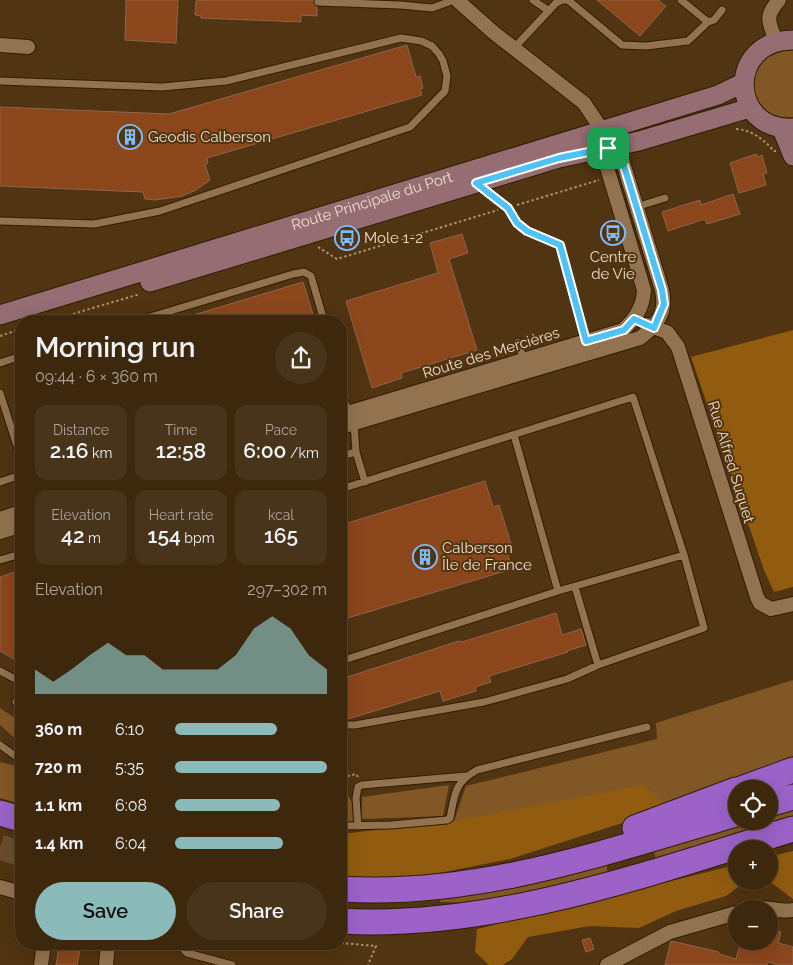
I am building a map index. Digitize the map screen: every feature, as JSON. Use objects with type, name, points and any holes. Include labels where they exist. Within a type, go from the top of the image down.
[{"type":"highway","points":[[766,780],[793,770]]},
{"type":"highway","points":[[524,873],[544,860],[728,793]]},
{"type":"highway","points":[[778,801],[793,797]]},
{"type":"highway","points":[[0,813],[15,817]]},
{"type":"highway","points":[[347,889],[408,889],[465,884],[524,873],[728,816]]},
{"type":"highway","points":[[757,840],[793,829]]},
{"type":"highway","points":[[778,844],[793,841]]},
{"type":"highway","points":[[347,921],[381,922],[424,919],[543,901],[682,864],[728,849]]},
{"type":"main road","points":[[784,41],[759,50],[746,67],[743,83],[745,96],[750,108],[760,119],[771,125],[788,129],[793,156]]},
{"type":"main road","name":"Route Principale du Port","points":[[0,315],[718,95],[743,83]]},
{"type":"main road","name":"Route Principale du Port","points":[[42,315],[559,158],[608,148],[750,108]]},
{"type":"main road","name":"Route Principale du Port","points":[[0,328],[15,323]]},
{"type":"street","points":[[455,0],[584,103],[602,130],[608,148],[605,161],[644,290],[641,308],[634,319]]},
{"type":"street","points":[[779,0],[770,10],[769,15],[784,41]]},
{"type":"street","points":[[0,46],[28,47]]},
{"type":"street","points":[[608,148],[621,156],[664,299],[663,309],[654,328]]},
{"type":"street","name":"Rue Alfred Suquet","points":[[634,319],[667,332],[678,347],[757,597],[760,602],[771,609],[793,604]]},
{"type":"street","name":"Route des Mercières","points":[[525,366],[586,341],[624,330],[634,319]]},
{"type":"street","name":"Route des Mercières","points":[[347,420],[525,366],[640,338],[654,328]]},
{"type":"street","points":[[0,519],[15,514]]},
{"type":"street","points":[[0,532],[15,528]]},
{"type":"street","points":[[0,886],[15,891]]},
{"type":"street","points":[[778,911],[793,910]]},
{"type":"street","points":[[607,965],[670,932],[728,915]]},
{"type":"street","points":[[41,965],[43,950]]},
{"type":"street","points":[[106,965],[107,950]]},
{"type":"lane","points":[[318,2],[432,8],[455,0]]},
{"type":"lane","points":[[533,0],[548,11]]},
{"type":"lane","points":[[514,48],[548,11],[562,0],[568,0],[622,45],[654,46],[688,41],[708,22],[714,20],[722,10]]},
{"type":"lane","points":[[681,0],[708,22]]},
{"type":"lane","points":[[0,81],[162,87],[226,81],[401,38],[421,40],[432,46],[443,61],[447,76],[445,91],[410,127],[160,211],[94,224],[0,221]]},
{"type":"lane","points":[[476,183],[508,208],[517,223],[527,231],[560,245],[586,341]]},
{"type":"lane","points":[[636,207],[665,198]]},
{"type":"lane","points":[[157,315],[304,272],[311,276],[322,315]]},
{"type":"lane","points":[[518,342],[525,366]]},
{"type":"lane","points":[[0,363],[15,358]]},
{"type":"lane","points":[[0,393],[15,439]]},
{"type":"lane","points":[[347,487],[634,397],[684,555],[704,628],[598,665],[567,679],[484,702],[347,725]]},
{"type":"lane","points":[[347,420],[365,482]]},
{"type":"lane","points":[[514,435],[558,591]]},
{"type":"lane","points":[[347,454],[356,452]]},
{"type":"lane","points":[[0,482],[15,478]]},
{"type":"lane","points":[[347,659],[558,591],[684,555]]},
{"type":"lane","points":[[0,560],[15,556]]},
{"type":"lane","points":[[575,587],[598,665]]},
{"type":"lane","points":[[0,671],[15,679]]},
{"type":"lane","points":[[347,826],[390,826],[447,820],[450,818],[457,787],[466,776],[477,770],[647,727]]},
{"type":"lane","points":[[0,745],[15,756]]},
{"type":"lane","points":[[358,826],[356,798],[358,787],[362,785],[466,776]]},
{"type":"lane","points":[[184,950],[187,953],[232,965]]},
{"type":"path","points":[[731,129],[743,129],[752,132],[774,151]]},
{"type":"path","points":[[313,244],[337,259],[602,180]]},
{"type":"path","points":[[69,315],[142,293]]},
{"type":"path","points":[[0,336],[15,332]]},
{"type":"path","points":[[347,771],[348,776],[356,774],[358,787]]},
{"type":"path","points":[[347,944],[376,946],[368,965]]},
{"type":"shaded area","points":[[793,49],[793,117],[777,116],[765,109],[757,99],[754,86],[756,73],[762,61],[775,53]]},
{"type":"shaded area","points":[[793,330],[793,587],[774,592],[764,570],[691,357]]},
{"type":"shaded area","points":[[793,680],[793,756],[733,780],[728,780],[728,782],[669,808],[454,821],[466,786],[657,739],[656,723]]},
{"type":"shaded area","points":[[0,708],[15,718],[15,739],[0,725]]},
{"type":"shaded area","points":[[0,762],[15,766],[15,802],[0,798]]},
{"type":"shaded area","points":[[449,785],[443,816],[362,819],[362,797]]},
{"type":"shaded area","points":[[644,785],[669,808],[510,859],[439,873],[387,879],[347,877],[347,833],[454,821]]},
{"type":"shaded area","points":[[347,794],[354,805],[356,818],[350,823],[347,823]]},
{"type":"shaded area","points":[[793,804],[793,820],[778,824],[778,808]]},
{"type":"shaded area","points":[[728,823],[728,830],[760,830],[656,861],[653,846]]},
{"type":"shaded area","points":[[793,851],[793,899],[778,888],[778,855]]},
{"type":"shaded area","points":[[606,861],[608,875],[491,903],[440,902],[441,895]]},
{"type":"shaded area","points":[[728,867],[728,890],[734,890],[726,896],[676,911],[639,928],[590,926],[528,937],[512,959],[503,965],[489,965],[475,952],[477,929]]},
{"type":"building","points":[[126,0],[178,0],[176,43],[125,40]]},
{"type":"building","points":[[313,0],[314,5],[317,7],[317,16],[301,15],[301,22],[201,18],[201,16],[195,15],[196,1]]},
{"type":"building","points":[[597,0],[658,0],[666,6],[640,36]]},
{"type":"building","name":"Geodis Calberson","points":[[407,45],[416,77],[420,76],[423,88],[420,89],[422,95],[207,158],[208,163],[205,165],[210,180],[196,190],[182,196],[155,200],[145,199],[143,192],[0,186],[0,107],[169,114]]},
{"type":"building","points":[[756,154],[757,157],[762,155],[767,173],[763,174],[766,185],[739,193],[730,163]]},
{"type":"building","points":[[733,194],[740,214],[707,224],[705,219],[668,231],[662,212],[700,200],[701,205]]},
{"type":"building","points":[[462,234],[468,253],[449,259],[477,350],[401,373],[402,378],[372,388],[346,301],[438,273],[430,243]]},
{"type":"building","points":[[303,282],[313,315],[193,315]]},
{"type":"building","name":"Calberson Île de France","points":[[485,481],[493,507],[499,505],[512,547],[506,549],[512,569],[347,618],[347,523]]},
{"type":"building","points":[[15,572],[15,660],[0,651],[0,577]]},
{"type":"building","points":[[556,613],[562,635],[581,629],[586,645],[489,676],[491,682],[475,687],[476,691],[443,701],[440,691],[347,718],[347,677],[459,641],[462,642]]},
{"type":"building","points":[[778,931],[781,932],[778,943]]},
{"type":"building","points":[[590,938],[594,949],[586,952],[582,940]]},
{"type":"building","points":[[671,941],[719,952],[719,954],[736,959],[738,950],[778,950],[778,943],[793,947],[793,965],[779,965],[768,962],[767,965],[665,965]]},
{"type":"building","points":[[58,950],[80,950],[77,965],[56,965]]},
{"type":"tunnel","points":[[0,847],[15,852]]},
{"type":"place","name":"Geodis Calberson","points":[[130,137]]},
{"type":"place","name":"Centre de Vie","points":[[613,233]]},
{"type":"place","name":"Mole 1-2","points":[[347,238]]},
{"type":"place","name":"Calberson Île de France","points":[[425,557]]},
{"type":"route","points":[[608,148],[621,156],[662,290],[664,304],[654,328],[634,319],[624,330],[586,341],[560,245],[527,231],[517,223],[508,208],[476,183],[559,158],[608,148]]}]
